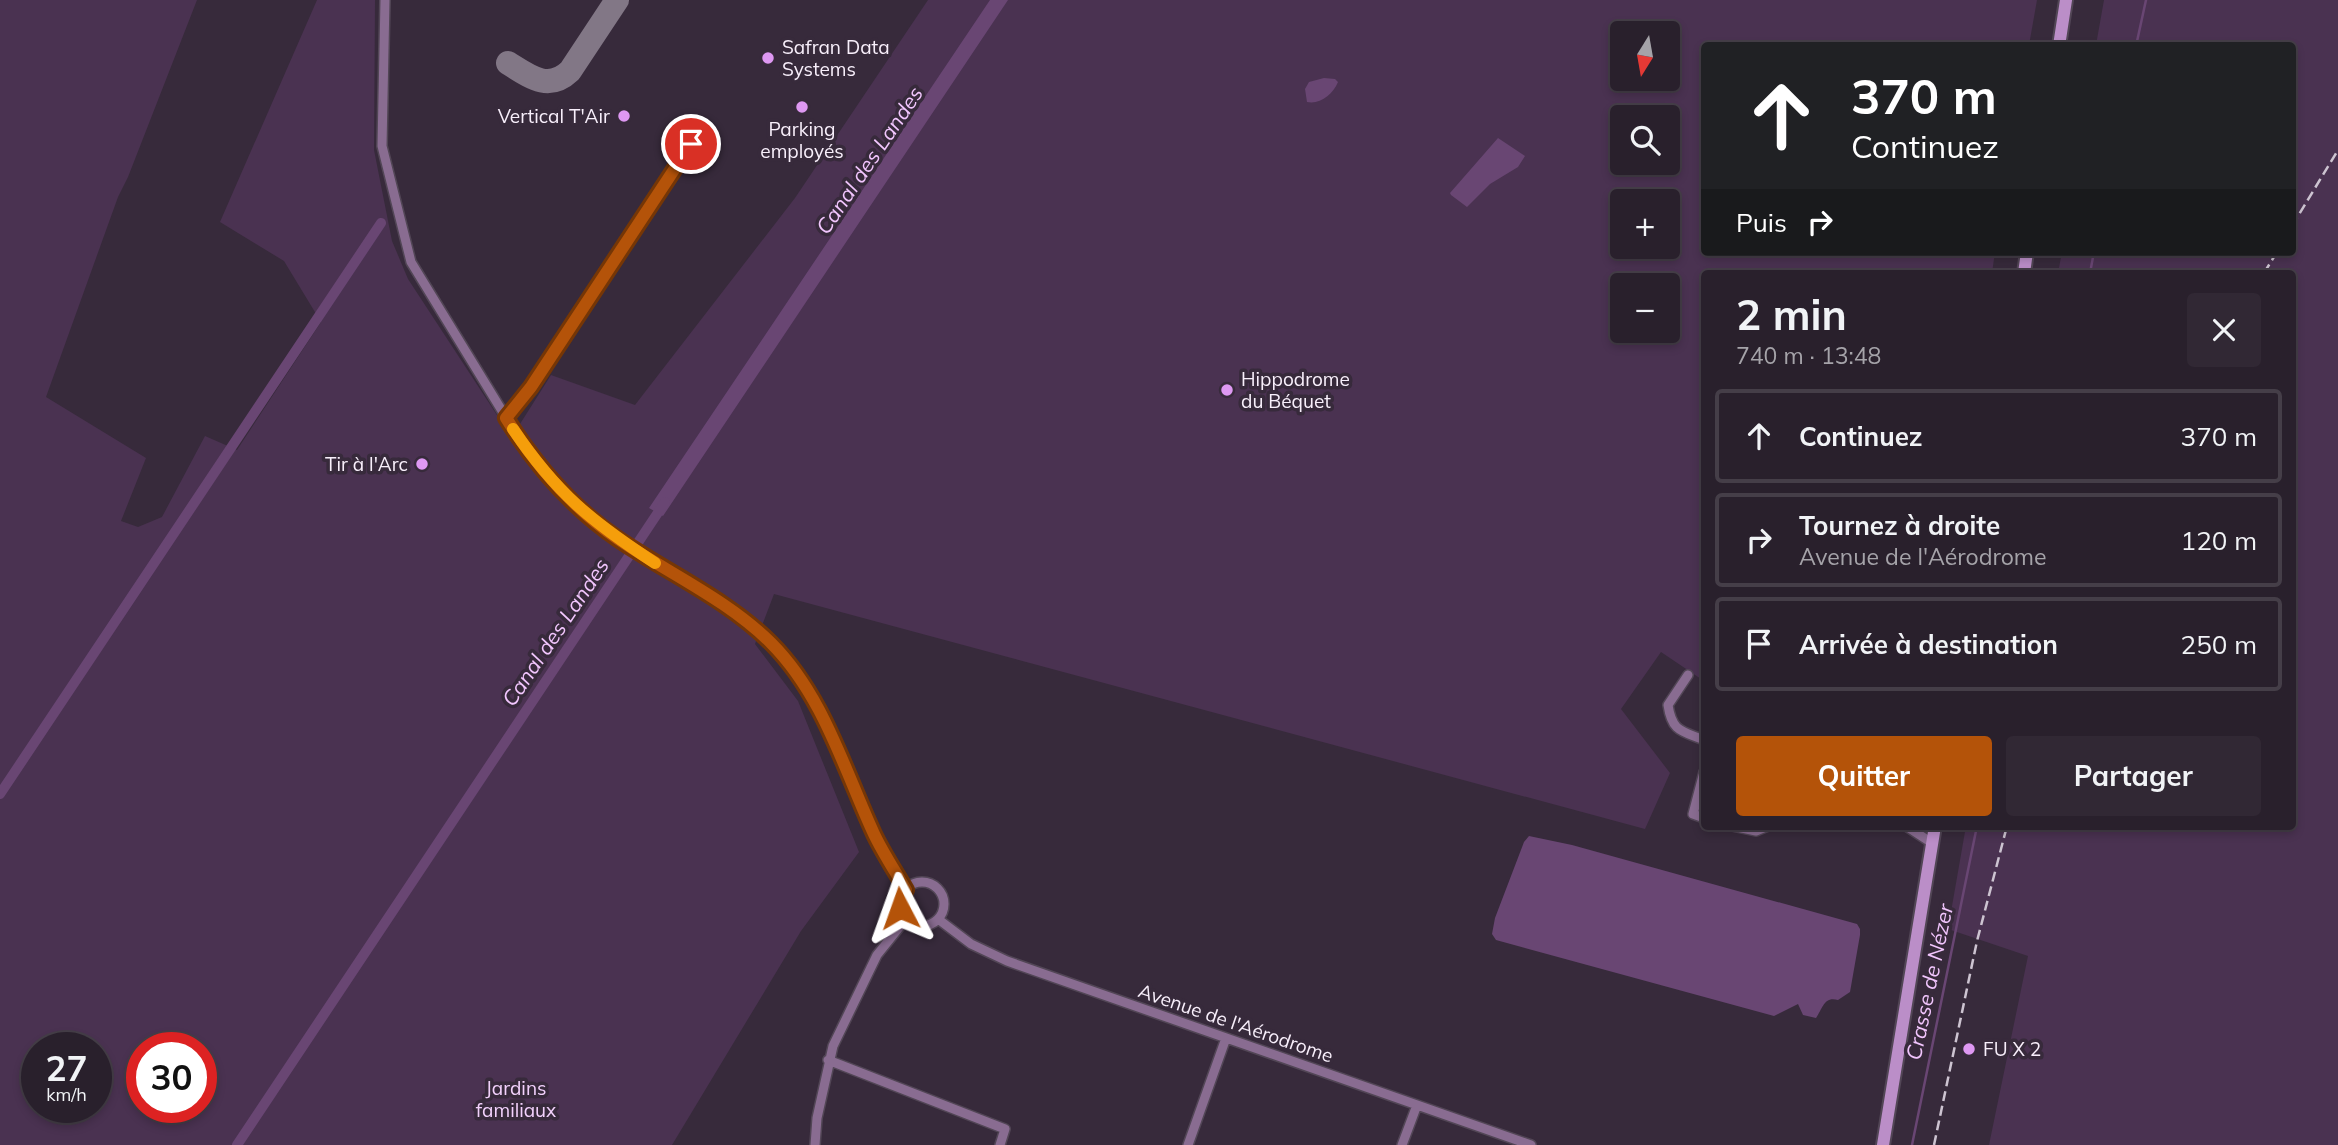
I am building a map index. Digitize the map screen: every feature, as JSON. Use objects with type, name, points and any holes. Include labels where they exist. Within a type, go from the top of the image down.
[{"type":"main road","points":[[2060,42],[2066,0]]},
{"type":"main road","points":[[1883,1145],[1934,830]]},
{"type":"street","points":[[385,0],[382,146],[411,262],[506,418],[554,484],[585,514],[618,538],[722,604],[770,642],[791,665],[811,695],[875,837],[906,890]]},
{"type":"street","points":[[506,418],[531,387],[694,139]]},
{"type":"street","points":[[1688,675],[1668,705],[1670,717],[1678,731],[1701,739]]},
{"type":"street","points":[[1701,783],[1693,814],[1701,817]]},
{"type":"street","points":[[1912,830],[1932,843]]},
{"type":"street","points":[[917,883],[936,888],[943,899],[942,913],[938,919],[918,926],[906,919],[902,914],[900,901],[906,890],[917,883]]},
{"type":"street","points":[[815,1145],[817,1118],[828,1060],[856,994],[877,955],[906,919]]},
{"type":"street","name":"Avenue de l'Aérodrome","points":[[938,919],[971,944],[1007,961],[1531,1145]]},
{"type":"street","points":[[1188,1145],[1226,1038]]},
{"type":"street","points":[[828,1060],[1005,1129],[1000,1145]]},
{"type":"street","points":[[1402,1145],[1416,1105]]},
{"type":"green space","name":"Jardins familiaux","points":[[0,0],[197,0],[118,197],[46,397],[146,458],[121,521],[138,527],[162,517],[205,436],[237,450],[321,322],[284,261],[220,222],[317,0],[375,0],[374,150],[392,241],[408,279],[514,441],[520,424],[551,375],[635,405],[795,198],[928,0],[2037,0],[2030,42],[1701,42],[1701,256],[1994,256],[1992,270],[1701,270],[1701,679],[1661,652],[1621,709],[1670,773],[1645,829],[774,594],[755,644],[798,701],[859,852],[801,931],[672,1145],[0,1145]]},
{"type":"green space","points":[[2104,0],[2338,0],[2338,1145],[1989,1145],[2028,956],[1948,929],[1965,830],[2296,830],[2296,270],[2059,270],[2061,256],[2296,256],[2296,42],[2097,42]]},
{"type":"shaded area","points":[[990,0],[1008,0],[663,516],[649,508]]},
{"type":"shaded area","points":[[1324,78],[1338,82],[1333,91],[1317,102],[1307,102],[1305,89],[1309,82]]},
{"type":"shaded area","points":[[1498,138],[1525,156],[1518,167],[1490,184],[1467,207],[1450,193]]},
{"type":"shaded area","points":[[1529,836],[1572,845],[1857,924],[1860,935],[1850,992],[1838,1000],[1827,1001],[1816,1018],[1803,1015],[1798,1004],[1774,1016],[1496,940],[1492,934],[1495,918],[1524,842]]},
{"type":"waterway","name":"Crasse de Nézer","points":[[2137,42],[2146,0]]},
{"type":"waterway","points":[[0,794],[381,223]]},
{"type":"waterway","name":"Crasse de Nézer","points":[[2091,270],[2093,256]]},
{"type":"waterway","name":"Canal des Landes","points":[[237,1145],[665,502]]},
{"type":"waterway","name":"Crasse de Nézer","points":[[1912,1145],[1976,830]]},
{"type":"taxiway","points":[[508,63],[539,80],[562,77],[570,71],[617,0]]},
{"type":"railway","points":[[2296,219],[2338,150]]},
{"type":"railway","points":[[2266,270],[2275,256]]},
{"type":"railway","points":[[1934,1145],[1977,941],[2006,830]]},
{"type":"slow traffic","points":[[513,429],[554,484],[569,499],[601,527],[655,563]]},
{"type":"place","name":"Safran Data Systems","points":[[768,58]]},
{"type":"place","name":"Parking employés","points":[[802,107]]},
{"type":"place","name":"Vertical T'Air","points":[[624,116]]},
{"type":"place","name":"Hippodrome du Béquet","points":[[1227,390]]},
{"type":"place","name":"Tir à l'Arc","points":[[422,464]]},
{"type":"place","name":"FU X 2","points":[[1969,1049]]},
{"type":"route","points":[[691,144],[531,387],[506,418],[554,484],[585,514],[722,604],[770,642],[791,665],[811,695],[875,837],[906,890],[900,901],[900,908]]}]
